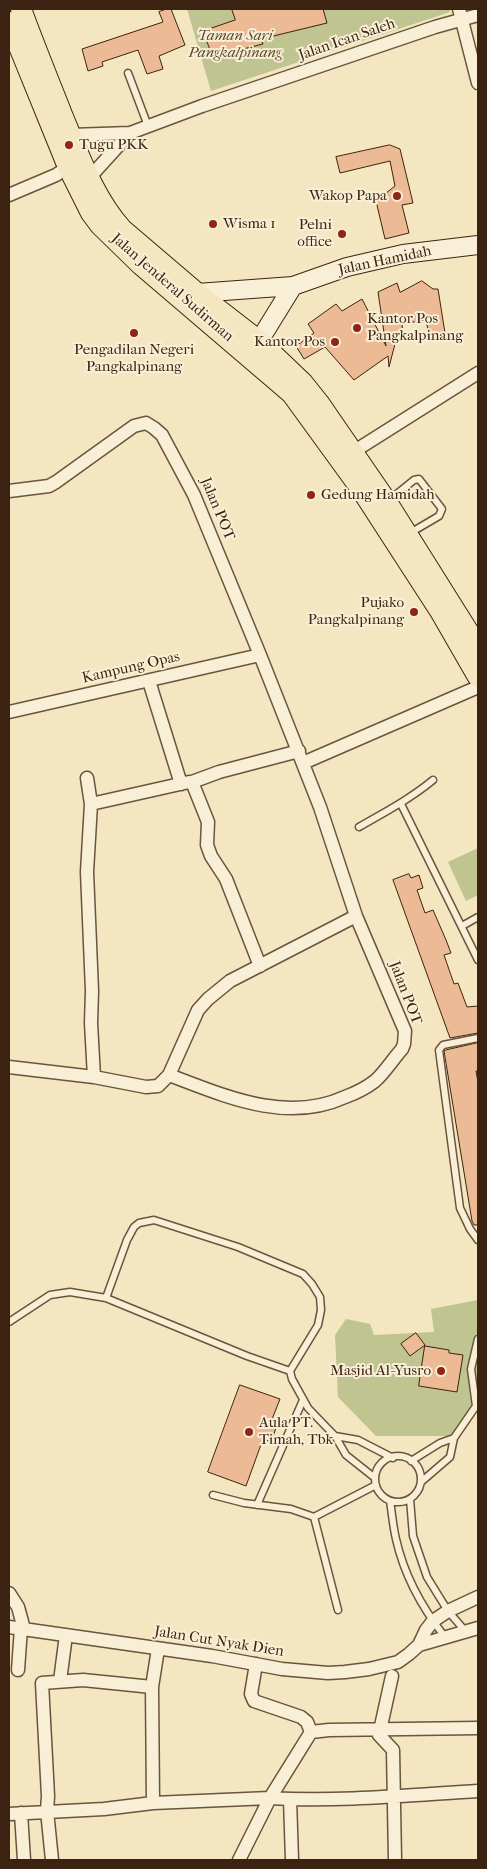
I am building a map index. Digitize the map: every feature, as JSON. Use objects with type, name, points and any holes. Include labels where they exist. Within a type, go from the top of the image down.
[{"type":"highway","name":"Jalan Jenderal Sudirman","points":[[15,21],[90,177],[107,209],[118,224],[292,394],[345,449],[387,502],[400,538],[478,647]]},
{"type":"highway","name":"Jalan Jenderal Sudirman","points":[[15,21],[68,167],[91,213],[100,225],[141,265],[259,341],[303,382],[319,403],[400,538],[478,677]]},
{"type":"main road","name":"Jalan Hamidah","points":[[193,298],[293,286],[347,267],[403,254],[478,245]]},
{"type":"main road","points":[[259,341],[293,286]]},
{"type":"street","name":"Jalan Ican Saleh","points":[[71,135],[130,133],[460,14],[478,15]]},
{"type":"street","points":[[460,14],[478,83]]},
{"type":"street","name":"Jalan Ican Saleh","points":[[90,177],[130,133]]},
{"type":"street","points":[[9,195],[56,175],[68,167]]},
{"type":"street","points":[[345,449],[478,373]]},
{"type":"street","name":"Jalan POT","points":[[9,491],[48,486],[56,482],[134,426],[146,423],[162,435],[194,495],[260,655],[320,807],[356,916],[405,1031],[402,1049],[375,1080],[363,1090],[336,1102],[304,1109],[289,1109],[234,1100],[170,1075]]},
{"type":"street","name":"Kampung Opas","points":[[9,712],[260,655]]},
{"type":"street","points":[[149,681],[186,783],[208,822],[207,845],[211,856],[226,880],[260,966]]},
{"type":"street","points":[[91,804],[186,783],[219,772],[301,757],[478,687]]},
{"type":"street","points":[[87,778],[91,804],[87,872],[94,1077]]},
{"type":"street","points":[[9,1067],[158,1086],[170,1075],[198,1010],[208,999],[230,981],[356,916]]},
{"type":"street","points":[[9,1593],[18,1607],[18,1670]]},
{"type":"street","name":"Jalan Cut Nyak Dien","points":[[18,1628],[212,1656],[306,1672],[344,1672],[370,1669],[398,1662],[419,1645],[432,1621],[478,1597]]},
{"type":"street","name":"Jalan Cut Nyak Dien","points":[[419,1645],[478,1628]]},
{"type":"street","points":[[60,1681],[66,1636]]},
{"type":"street","points":[[153,1798],[152,1687],[158,1649]]},
{"type":"street","points":[[256,1664],[251,1694],[254,1701],[301,1717],[307,1722],[311,1732]]},
{"type":"street","points":[[392,1676],[380,1736],[393,1750],[395,1860]]},
{"type":"street","points":[[52,1860],[42,1683],[83,1680],[152,1687]]},
{"type":"street","points":[[311,1732],[478,1728]]},
{"type":"street","points":[[239,1860],[272,1794],[311,1732]]},
{"type":"street","points":[[24,1860],[15,1814],[48,1804],[104,1809],[153,1798],[272,1794],[290,1799],[394,1792],[478,1791]]},
{"type":"street","points":[[290,1799],[293,1843],[292,1860]]},
{"type":"lane","points":[[128,72],[148,126]]},
{"type":"lane","points":[[387,502],[414,480],[419,479],[442,509],[439,516],[400,538]]},
{"type":"lane","points":[[359,827],[417,794],[433,780]]},
{"type":"lane","points":[[401,804],[478,960]]},
{"type":"lane","points":[[462,926],[478,917]]},
{"type":"lane","points":[[478,1038],[444,1045],[440,1050],[460,1208],[470,1229],[478,1240]]},
{"type":"lane","points":[[106,1298],[127,1240],[134,1227],[140,1223],[154,1220],[238,1246],[303,1274],[320,1297],[321,1310],[318,1325],[290,1371],[292,1379],[308,1408],[335,1436],[346,1456],[375,1481]]},
{"type":"lane","points":[[9,1322],[50,1295],[61,1292],[106,1298],[247,1356],[290,1371]]},
{"type":"lane","points":[[421,1482],[417,1466],[402,1457],[392,1458],[380,1465],[375,1481],[378,1492],[384,1498],[400,1502],[410,1499],[417,1492],[421,1482],[450,1457],[454,1438],[477,1407],[471,1369],[478,1339]]},
{"type":"lane","points":[[257,1505],[303,1400]]},
{"type":"lane","points":[[335,1436],[358,1440],[392,1458]]},
{"type":"lane","points":[[411,1461],[440,1443],[454,1438]]},
{"type":"lane","points":[[213,1495],[257,1505],[291,1509],[314,1517],[375,1481]]},
{"type":"lane","points":[[410,1499],[412,1536],[427,1577],[448,1611],[466,1632]]},
{"type":"lane","points":[[390,1501],[396,1540],[412,1584],[432,1621],[444,1637]]},
{"type":"lane","points":[[314,1517],[338,1610]]},
{"type":"green space","name":"Taman Sari Pangkalpinang","points":[[187,9],[449,9],[450,12],[211,91]]},
{"type":"green space","points":[[478,848],[478,895],[466,901],[448,862]]},
{"type":"green space","points":[[478,1300],[478,1391],[476,1400],[458,1436],[376,1436],[338,1397],[335,1335],[346,1319],[370,1324],[374,1335],[434,1332],[431,1309]]},
{"type":"building","points":[[171,9],[185,45],[159,56],[163,69],[147,74],[138,50],[102,62],[103,66],[88,71],[82,49],[163,22],[159,12]]},
{"type":"building","points":[[232,9],[323,9],[327,23],[261,39],[263,44],[243,48],[213,58],[203,31],[235,20]]},
{"type":"building","name":"Wakop Papa","points":[[390,145],[400,149],[413,203],[402,205],[409,233],[385,239],[376,201],[395,186],[390,161],[340,173],[336,157]]},
{"type":"building","name":"Kantor Pos Pangkalpinang","points":[[422,281],[433,289],[438,289],[445,333],[429,335],[426,320],[402,324],[403,336],[396,340],[389,367],[388,356],[354,380],[325,347],[304,359],[296,346],[314,333],[308,324],[336,304],[342,311],[362,299],[386,346],[378,292],[397,283],[400,292]]},
{"type":"building","points":[[409,874],[411,878],[419,875],[423,888],[417,890],[425,913],[433,910],[446,940],[451,953],[444,955],[454,984],[458,983],[467,1007],[478,1006],[478,1033],[450,1038],[393,880]]},
{"type":"building","points":[[478,1043],[478,1071],[476,1071],[478,1082],[478,1225],[474,1225],[444,1051]]},
{"type":"building","points":[[416,1333],[425,1345],[410,1356],[401,1344]]},
{"type":"building","name":"Masjid Al-Yusro","points":[[425,1346],[449,1350],[449,1353],[463,1355],[457,1392],[419,1386]]},
{"type":"building","name":"Aula PT. Timah, Tbk","points":[[240,1385],[280,1399],[271,1422],[277,1425],[271,1442],[263,1439],[246,1486],[208,1472]]},
{"type":"place","name":"Tugu PKK","points":[[69,145]]},
{"type":"place","name":"Wakop Papa","points":[[397,196]]},
{"type":"place","name":"Wisma 1","points":[[213,224]]},
{"type":"place","name":"Pelni office","points":[[342,234]]},
{"type":"place","name":"Kantor Pos Pangkalpinang","points":[[357,328]]},
{"type":"place","name":"Pengadilan Negeri Pangkalpinang","points":[[134,333]]},
{"type":"place","name":"Kantor Pos","points":[[335,342]]},
{"type":"place","name":"Gedung Hamidah","points":[[311,495]]},
{"type":"place","name":"Pujako Pangkalpinang","points":[[414,612]]},
{"type":"place","name":"Masjid Al-Yusro","points":[[441,1371]]},
{"type":"place","name":"Aula PT. Timah, Tbk","points":[[249,1432]]}]
